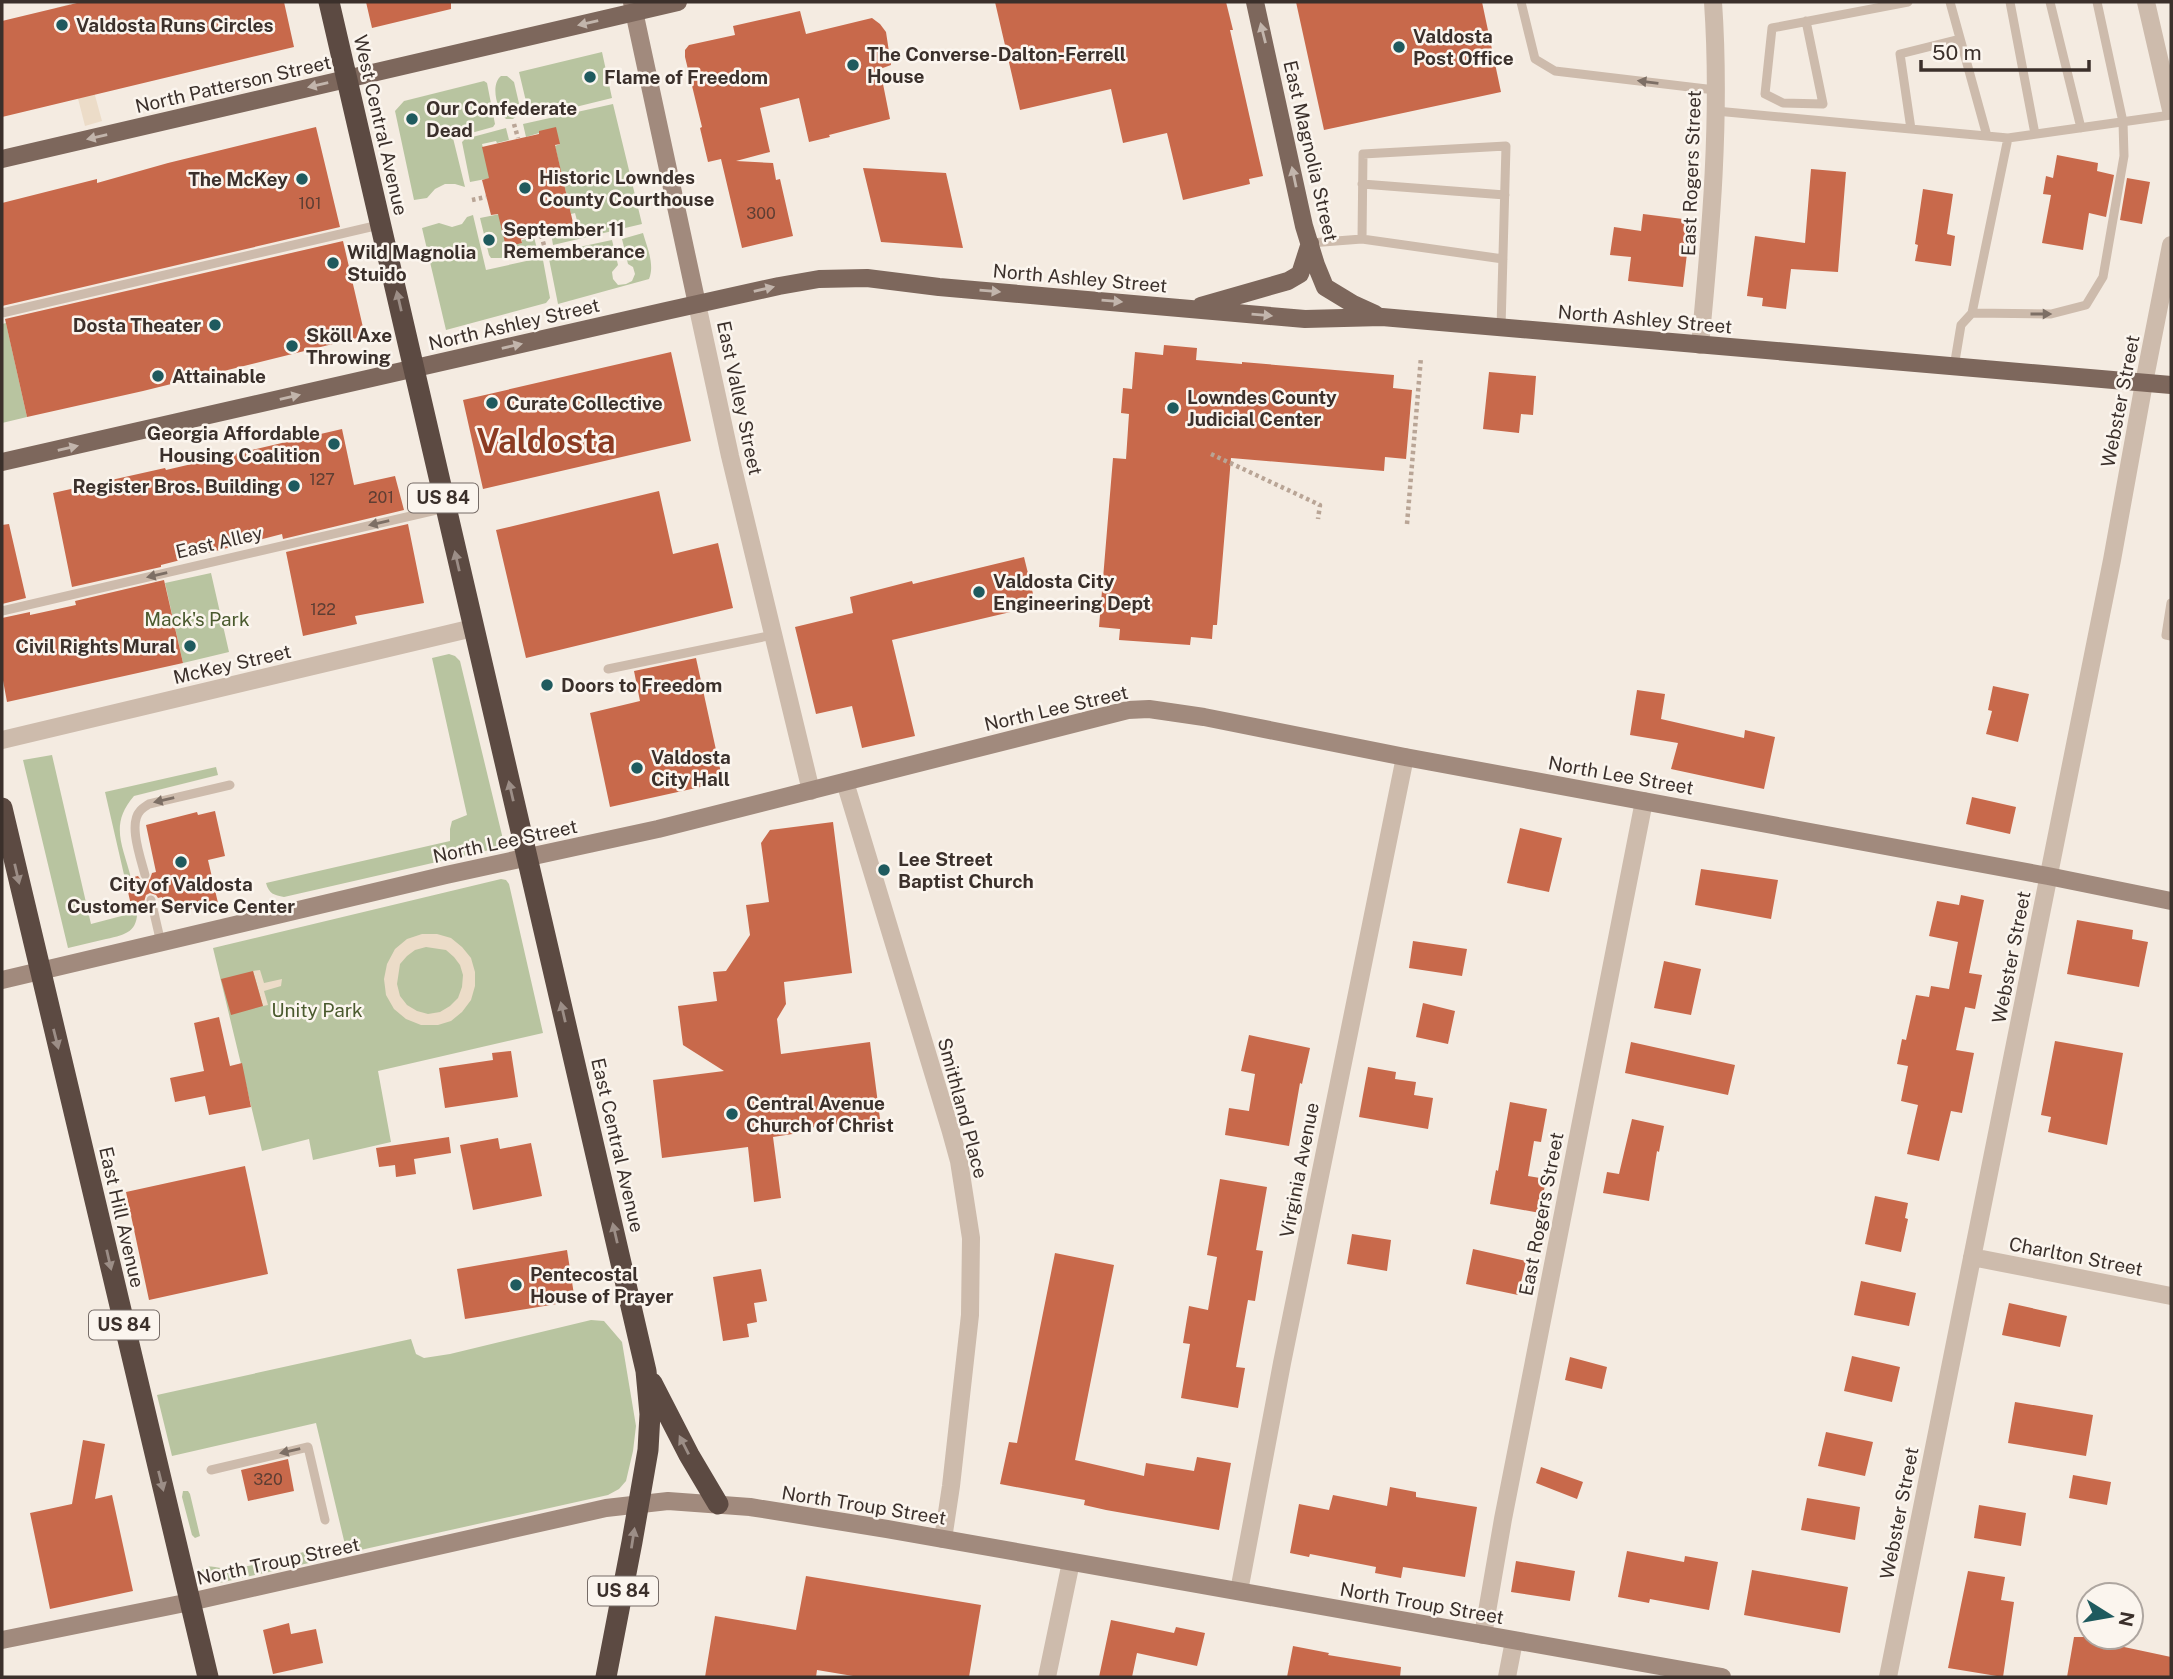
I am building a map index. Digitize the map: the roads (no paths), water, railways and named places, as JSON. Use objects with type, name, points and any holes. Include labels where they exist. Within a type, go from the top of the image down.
[{"type":"highway","name":"West Central Avenue","points":[[329,2],[473,628]]},
{"type":"highway","name":"East Central Avenue","points":[[473,628],[646,1371],[650,1414],[648,1451],[606,1677]]},
{"type":"highway","name":"East Hill Avenue","points":[[2,808],[208,1677]]},
{"type":"highway","points":[[646,1371],[689,1455],[718,1504]]},
{"type":"main road","name":"North Patterson Street","points":[[2,159],[346,79],[633,7],[678,2]]},
{"type":"main road","name":"East Magnolia Street","points":[[1255,2],[1310,243],[1325,287],[1382,317]]},
{"type":"main road","points":[[1194,309],[1288,281],[1300,274],[1310,243]]},
{"type":"main road","name":"North Ashley Street","points":[[2,463],[697,304],[819,279],[867,278],[1305,319],[1382,317],[2171,385]]},
{"type":"street","name":"East Rogers Street","points":[[1700,345],[1713,214],[1716,90],[1713,2]]},
{"type":"street","points":[[2146,2],[2171,113]]},
{"type":"street","name":"East Valley Street","points":[[633,7],[730,456],[811,791]]},
{"type":"street","name":"Webster Street","points":[[1888,1677],[2112,561],[2171,245]]},
{"type":"street","name":"McKey Street","points":[[2,740],[473,628]]},
{"type":"street","name":"North Lee Street","points":[[2,981],[446,875],[658,829],[1128,710],[1149,709],[1179,712],[2171,901]]},
{"type":"street","name":"Virginia Avenue","points":[[1239,1591],[1282,1363],[1405,757]]},
{"type":"street","name":"Smithland Place","points":[[845,782],[951,1132],[959,1161],[971,1238],[970,1315],[943,1539]]},
{"type":"street","name":"East Rogers Street","points":[[1483,1636],[1505,1506],[1644,801]]},
{"type":"street","name":"Charlton Street","points":[[1972,1257],[2171,1296]]},
{"type":"street","name":"North Troup Street","points":[[2,1640],[190,1602],[606,1508],[668,1501],[750,1507],[943,1539],[1722,1677]]},
{"type":"street","points":[[1047,1677],[1071,1562]]},
{"type":"street","points":[[1507,1677],[1514,1640]]},
{"type":"lane","points":[[1521,2],[1535,59],[1555,71],[1716,90]]},
{"type":"lane","points":[[1806,21],[1823,104],[1783,103],[1765,94],[1772,28],[1806,21],[1908,2]]},
{"type":"lane","points":[[1950,2],[1987,136]]},
{"type":"lane","points":[[2010,2],[2035,134]]},
{"type":"lane","points":[[2050,2],[2081,128]]},
{"type":"lane","points":[[1972,313],[2051,314],[2086,305],[2103,277],[2124,156],[2123,122],[2097,2]]},
{"type":"lane","points":[[1911,129],[1900,54],[1960,39]]},
{"type":"lane","points":[[1716,111],[2008,138],[2171,113]]},
{"type":"lane","points":[[1954,367],[1961,325],[1972,313],[2008,138]]},
{"type":"lane","points":[[1362,239],[1363,154],[1506,146],[1502,328]]},
{"type":"lane","points":[[1362,184],[1505,195]]},
{"type":"lane","points":[[2,313],[381,225]]},
{"type":"lane","points":[[1310,243],[1362,239],[1503,259]]},
{"type":"lane","name":"East Alley","points":[[2,611],[445,508]]},
{"type":"lane","points":[[2171,603],[2166,635],[2171,636]]},
{"type":"lane","points":[[608,669],[773,635]]},
{"type":"lane","points":[[145,875],[135,832],[139,811],[149,804],[230,785]]},
{"type":"lane","points":[[151,900],[162,944]]},
{"type":"lane","points":[[211,1470],[308,1447],[325,1520]]},
{"type":"place","name":"Valdosta Runs Circles","points":[[62,25]]},
{"type":"place","name":"Valdosta Post Office","points":[[1399,47]]},
{"type":"place","name":"The Converse-Dalton-Ferrell House","points":[[853,65]]},
{"type":"place","name":"Flame of Freedom","points":[[590,77]]},
{"type":"place","name":"Our Confederate Dead","points":[[412,119]]},
{"type":"place","name":"The McKey","points":[[302,179]]},
{"type":"place","name":"Historic Lowndes County Courthouse","points":[[525,188]]},
{"type":"place","name":"September 11 Rememberance","points":[[489,240]]},
{"type":"place","name":"Wild Magnolia Stuido","points":[[333,263]]},
{"type":"place","name":"Dosta Theater","points":[[215,325]]},
{"type":"place","name":"Sköll Axe Throwing","points":[[292,346]]},
{"type":"place","name":"Attainable","points":[[158,376]]},
{"type":"place","name":"Curate Collective","points":[[492,403]]},
{"type":"place","name":"Lowndes County Judicial Center","points":[[1173,408]]},
{"type":"place","name":"Georgia Affordable Housing Coalition","points":[[334,444]]},
{"type":"place","name":"Register Bros. Building","points":[[294,486]]},
{"type":"place","name":"Valdosta City Engineering Dept","points":[[979,592]]},
{"type":"place","name":"Civil Rights Mural","points":[[190,646]]},
{"type":"place","name":"Doors to Freedom","points":[[547,685]]},
{"type":"place","name":"Valdosta City Hall","points":[[637,768]]},
{"type":"place","name":"City of Valdosta Customer Service Center","points":[[181,862]]},
{"type":"place","name":"Lee Street Baptist Church","points":[[884,870]]},
{"type":"place","name":"Central Avenue Church of Christ","points":[[732,1114]]},
{"type":"place","name":"Pentecostal House of Prayer","points":[[516,1285]]},
{"type":"district","name":"Valdosta","points":[[546,441]]},
{"type":"park label","name":"Mack's Park","points":[[197,619]]},
{"type":"park label","name":"Unity Park","points":[[317,1010]]}]
